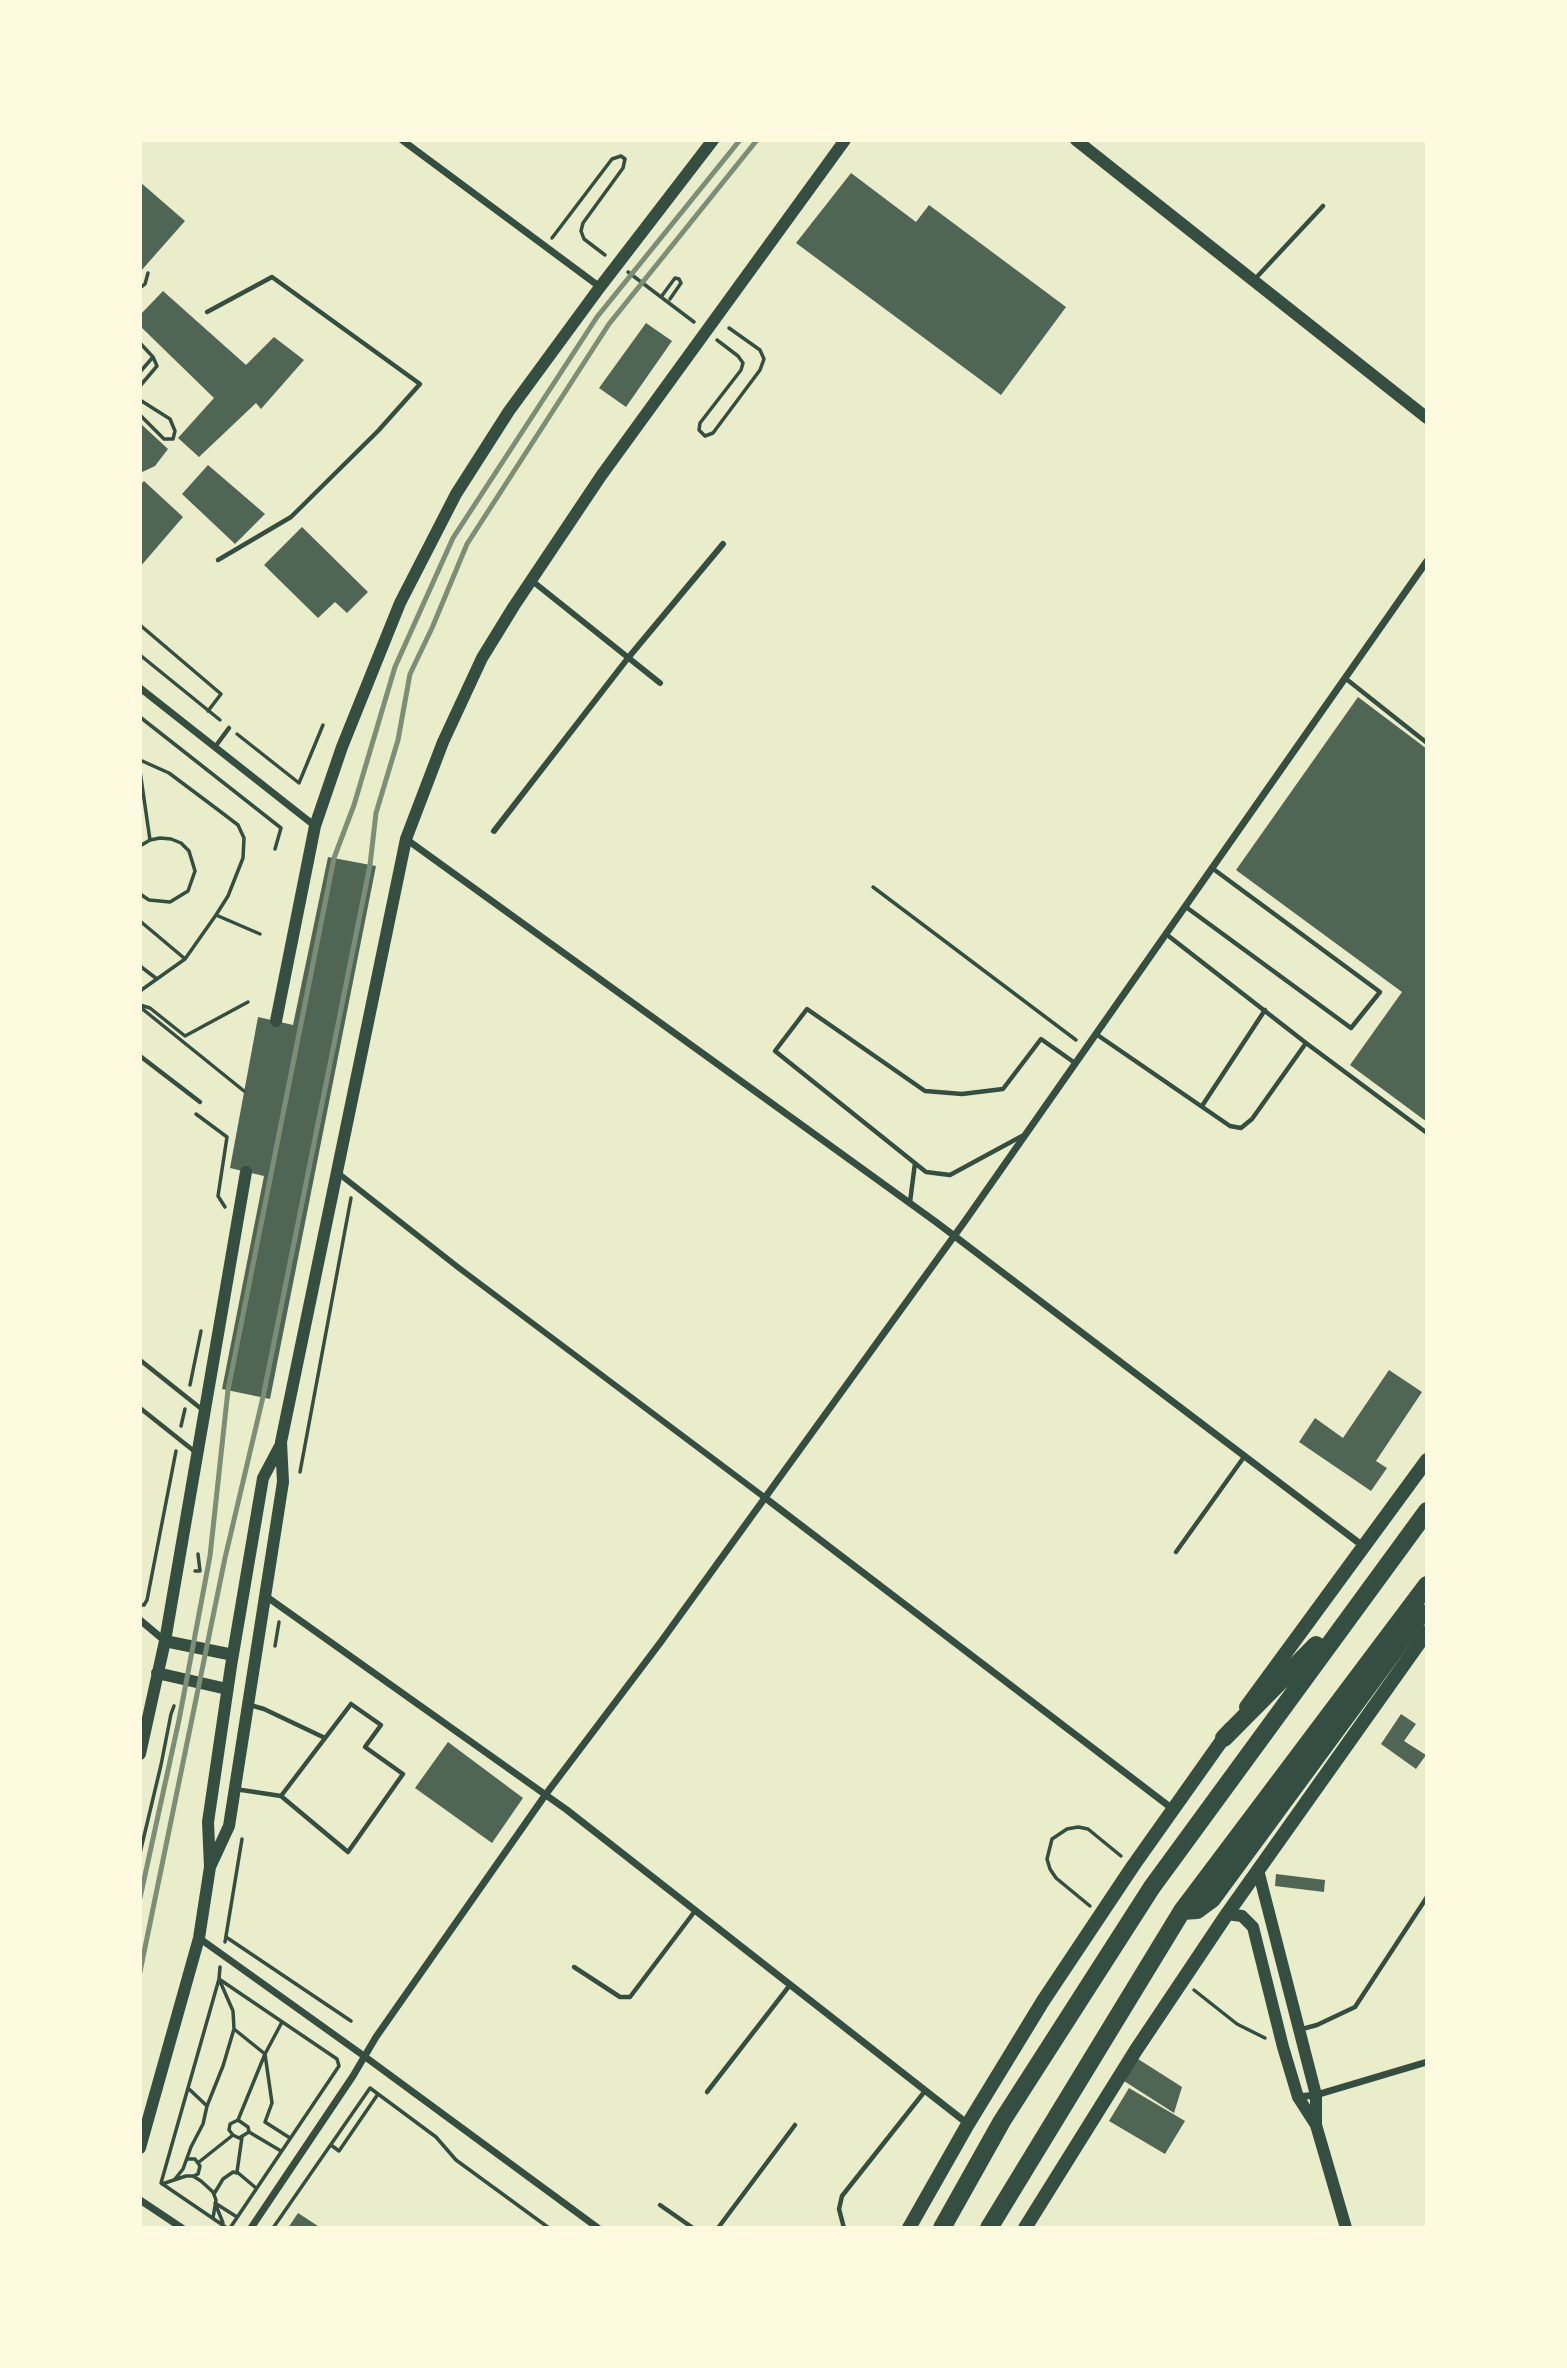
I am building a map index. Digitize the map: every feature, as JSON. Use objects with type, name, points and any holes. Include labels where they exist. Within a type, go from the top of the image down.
[{"type":"highway","points":[[943,2228],[1002,2121],[1152,1887],[1427,1511]]},
{"type":"highway","points":[[989,2228],[1182,1911],[1427,1585]]},
{"type":"highway","points":[[1224,1738],[1356,1606]]},
{"type":"highway","points":[[1182,1911],[1197,1910],[1212,1899],[1427,1606]]},
{"type":"main road","points":[[276,1021],[315,826],[342,747],[400,603],[456,494],[516,400],[713,140]]},
{"type":"main road","points":[[140,2148],[199,1938],[210,1867],[208,1822],[227,1689],[264,1478],[281,1442],[406,839],[443,742],[482,658],[601,476],[845,140]]},
{"type":"main road","points":[[1076,140],[1427,418]]},
{"type":"main road","points":[[140,1754],[165,1641],[246,1172]]},
{"type":"main road","points":[[210,1867],[229,1826],[283,1482],[281,1442]]},
{"type":"main road","points":[[909,2228],[968,2124],[1051,1989],[1133,1866],[1427,1460]]},
{"type":"main road","points":[[1025,2228],[1136,2050],[1227,1914],[1427,1632]]},
{"type":"main road","points":[[165,1641],[233,1655]]},
{"type":"main road","points":[[158,1673],[227,1689]]},
{"type":"main road","points":[[1258,1870],[1317,2095],[1316,2125]]},
{"type":"main road","points":[[1227,1914],[1242,1916],[1253,1927],[1298,2097],[1316,2125],[1346,2228]]},
{"type":"street","points":[[402,140],[600,286]]},
{"type":"street","points":[[494,831],[628,658],[723,544]]},
{"type":"street","points":[[251,2228],[354,2076],[364,2056],[546,1794],[660,1643],[954,1236],[1427,561]]},
{"type":"street","points":[[531,580],[660,683]]},
{"type":"street","points":[[140,688],[315,826]]},
{"type":"street","points":[[406,839],[910,1203],[1363,1546]]},
{"type":"street","points":[[338,1173],[459,1268],[1174,1810]]},
{"type":"street","points":[[267,1597],[546,1794],[968,2124]]},
{"type":"street","points":[[140,1620],[165,1641]]},
{"type":"street","points":[[199,1938],[598,2228]]},
{"type":"street","points":[[1298,2097],[1317,2095],[1427,2062]]},
{"type":"street","points":[[140,2200],[182,2228]]},
{"type":"lane","points":[[1254,280],[1323,206]]},
{"type":"lane","points":[[207,312],[272,277],[421,384],[378,431],[291,517],[218,560]]},
{"type":"lane","points":[[1345,678],[1427,743]]},
{"type":"lane","points":[[215,748],[229,728]]},
{"type":"lane","points":[[1185,906],[1351,1028],[1380,992],[1212,868]]},
{"type":"lane","points":[[1166,934],[1427,1133]]},
{"type":"lane","points":[[1026,1134],[950,1175],[926,1172],[775,1051],[807,1009],[925,1091],[962,1094],[1003,1089],[1041,1039],[1075,1063]]},
{"type":"lane","points":[[1201,1106],[1265,1010]]},
{"type":"lane","points":[[1096,1034],[1230,1126],[1241,1128],[1252,1119],[1306,1043]]},
{"type":"lane","points":[[140,1056],[200,1102]]},
{"type":"lane","points":[[910,1203],[915,1163]]},
{"type":"lane","points":[[140,1360],[204,1412]]},
{"type":"lane","points":[[140,1408],[197,1453]]},
{"type":"lane","points":[[1175,1552],[1244,1456]]},
{"type":"lane","points":[[249,1704],[326,1738]]},
{"type":"lane","points":[[234,1789],[281,1796],[348,1852],[403,1774],[365,1748],[381,1725],[351,1704],[281,1796]]},
{"type":"lane","points":[[1301,2029],[1317,2025],[1355,2007],[1427,1897]]},
{"type":"lane","points":[[573,1967],[620,1997],[630,1997],[696,1910]]},
{"type":"lane","points":[[707,2092],[791,1984]]},
{"type":"lane","points":[[844,2228],[839,2209],[842,2196],[926,2090]]},
{"type":"lane","points":[[718,2228],[795,2124]]},
{"type":"lane","points":[[660,2205],[693,2228]]},
{"type":"path","points":[[560,228],[612,159],[621,156],[625,159],[623,168],[583,223],[581,231],[584,239],[606,256]]},
{"type":"path","points":[[628,272],[694,322]]},
{"type":"path","points":[[140,288],[145,284],[148,273]]},
{"type":"path","points":[[661,297],[675,278],[679,279],[681,283],[670,299]]},
{"type":"path","points":[[716,318],[760,351],[764,359],[760,370],[712,435],[705,436],[699,430],[700,424],[741,370],[743,363],[716,339]]},
{"type":"path","points":[[140,343],[153,357],[157,366],[140,386]]},
{"type":"path","points":[[140,372],[153,357]]},
{"type":"path","points":[[140,400],[144,400],[170,419],[175,430],[173,439],[164,439],[140,415]]},
{"type":"path","points":[[140,625],[221,694],[208,711]]},
{"type":"path","points":[[140,717],[281,828],[275,849]]},
{"type":"path","points":[[299,783],[323,725]]},
{"type":"path","points":[[140,760],[169,773],[239,825],[244,838],[243,858],[229,896],[184,959],[140,991]]},
{"type":"path","points":[[140,771],[150,840]]},
{"type":"path","points":[[140,810],[145,803]]},
{"type":"path","points":[[140,846],[160,838],[181,843],[189,851],[195,871],[188,891],[170,902],[149,900],[140,894]]},
{"type":"path","points":[[873,887],[1086,1047]]},
{"type":"path","points":[[216,915],[260,933]]},
{"type":"path","points":[[140,921],[184,959]]},
{"type":"path","points":[[140,966],[157,978]]},
{"type":"path","points":[[140,1006],[149,1008],[185,1035],[248,1002]]},
{"type":"path","points":[[140,1006],[244,1091]]},
{"type":"path","points":[[226,1209],[218,1196],[227,1138]]},
{"type":"path","points":[[140,1605],[144,1605],[147,1600],[202,1323]]},
{"type":"path","points":[[140,1853],[174,1706]]},
{"type":"path","points":[[1098,1912],[1056,1878],[1050,1869],[1047,1859],[1052,1839],[1067,1829],[1088,1829],[1133,1866]]},
{"type":"path","points":[[226,1937],[351,2021]]},
{"type":"path","points":[[219,1979],[337,2059],[339,2066],[237,2217],[227,2227]]},
{"type":"path","points":[[175,2179],[204,2124],[207,2106],[234,2029],[233,2011],[219,1979]]},
{"type":"path","points":[[162,2184],[219,1979]]},
{"type":"path","points":[[242,2137],[233,2135],[229,2130],[230,2124],[238,2120],[265,2054],[282,2022]]},
{"type":"path","points":[[1237,2024],[1283,2047]]},
{"type":"path","points":[[234,2029],[265,2054],[272,2103],[265,2122],[290,2138]]},
{"type":"path","points":[[273,2228],[370,2088],[436,2137],[456,2160],[549,2228]]},
{"type":"path","points":[[189,2089],[207,2106]]},
{"type":"path","points":[[331,2144],[339,2151],[378,2094]]},
{"type":"path","points":[[238,2120],[248,2127],[248,2132]]},
{"type":"path","points":[[248,2132],[281,2151]]},
{"type":"path","points":[[239,2174],[242,2137],[248,2132]]},
{"type":"path","points":[[199,2162],[233,2135]]},
{"type":"path","points":[[186,2160],[190,2158],[199,2162]]},
{"type":"path","points":[[162,2184],[193,2176],[200,2170],[199,2162]]},
{"type":"path","points":[[214,2194],[223,2179],[233,2172],[256,2188]]},
{"type":"path","points":[[193,2176],[209,2186],[214,2194],[213,2219]]},
{"type":"path","points":[[162,2184],[227,2227]]},
{"type":"path","points":[[215,2203],[237,2217]]},
{"type":"path","points":[[215,2203],[227,2227]]},
{"type":"building","points":[[851,173],[916,222],[929,205],[1066,307],[1001,395],[796,243]]},
{"type":"building","points":[[140,182],[185,221],[140,272]]},
{"type":"building","points":[[163,291],[246,365],[274,337],[304,360],[261,409],[256,403],[199,457],[178,438],[214,398],[140,326],[140,315]]},
{"type":"building","points":[[646,323],[672,341],[626,407],[599,388]]},
{"type":"building","points":[[140,423],[168,449],[155,466],[140,473]]},
{"type":"building","points":[[208,465],[265,514],[235,544],[182,494]]},
{"type":"building","points":[[144,481],[183,517],[140,567],[140,485]]},
{"type":"building","points":[[302,527],[368,592],[347,613],[335,602],[318,618],[264,565]]},
{"type":"building","points":[[1358,697],[1427,749],[1427,1122],[1350,1065],[1402,992],[1236,870]]},
{"type":"building","points":[[328,857],[376,866],[270,1399],[222,1389],[264,1176],[230,1168],[258,1017],[293,1025]]},
{"type":"building","points":[[1389,1370],[1422,1392],[1376,1461],[1387,1468],[1371,1491],[1299,1442],[1315,1418],[1343,1438]]},
{"type":"building","points":[[1401,1714],[1416,1724],[1404,1741],[1426,1755],[1416,1769],[1381,1744]]},
{"type":"building","points":[[448,1742],[523,1798],[492,1843],[415,1788]]},
{"type":"building","points":[[1276,1874],[1325,1880],[1324,1892],[1275,1886]]},
{"type":"building","points":[[1138,2059],[1182,2087],[1174,2113],[1124,2081]]},
{"type":"building","points":[[1129,2088],[1185,2121],[1165,2154],[1109,2121]]},
{"type":"building","points":[[298,2213],[321,2228],[288,2228]]},
{"type":"railway","points":[[140,1898],[179,1720],[210,1556],[228,1390],[334,858],[354,805],[395,667],[453,538],[597,317],[740,140]]},
{"type":"railway","points":[[140,1972],[225,1558],[263,1397],[370,865],[376,813],[398,740],[410,674],[467,544],[609,324],[757,140]]}]
